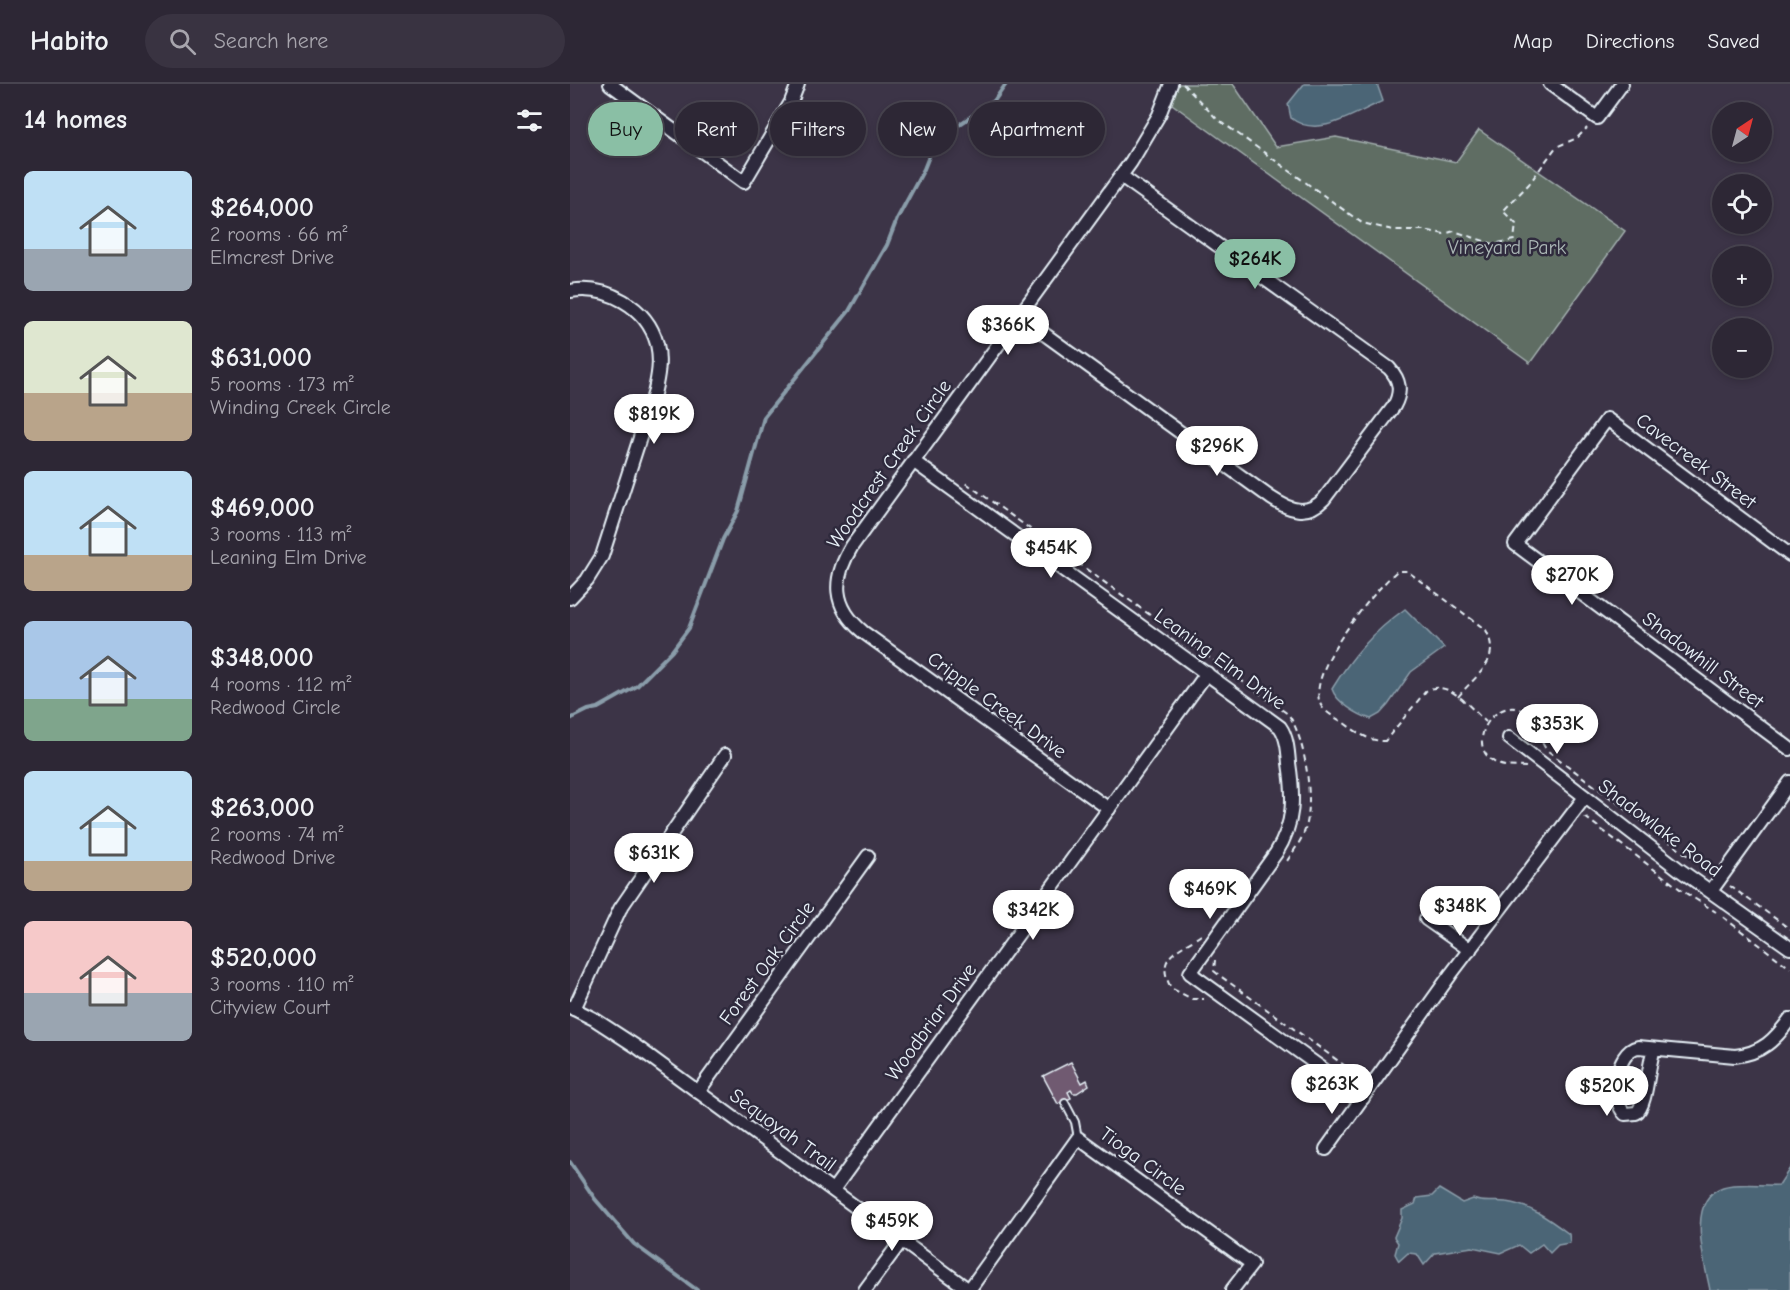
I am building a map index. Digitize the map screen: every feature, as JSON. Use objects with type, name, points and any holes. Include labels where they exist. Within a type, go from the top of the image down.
[{"type":"street","points":[[610,84],[744,182],[791,102],[798,84]]},
{"type":"street","name":"Woodcrest Creek Circle","points":[[862,632],[843,610],[838,591],[839,572],[852,546],[1121,176],[1155,123],[1172,84]]},
{"type":"street","points":[[1550,84],[1597,117],[1622,84]]},
{"type":"street","points":[[1018,315],[1271,498],[1297,511],[1313,508],[1324,499],[1394,406],[1400,390],[1395,374],[1389,368],[1121,176]]},
{"type":"street","points":[[570,291],[589,288],[616,296],[636,311],[650,328],[656,342],[659,370],[654,394],[605,548],[594,571],[570,598]]},
{"type":"street","name":"Cavecreek Street","points":[[1607,419],[1790,555]]},
{"type":"street","name":"Shadowhill Street","points":[[1607,419],[1515,544],[1790,749]]},
{"type":"street","name":"Leaning Elm Drive","points":[[913,461],[1275,721],[1283,732],[1293,802],[1291,821],[1284,840],[1190,973],[1362,1098]]},
{"type":"street","name":"Cripple Creek Drive","points":[[862,632],[1108,808]]},
{"type":"street","name":"Woodbriar Drive","points":[[833,1190],[1208,673]]},
{"type":"street","name":"Shadowlake Road","points":[[1509,738],[1790,948]]},
{"type":"street","points":[[572,1008],[620,909],[725,755]]},
{"type":"street","points":[[1711,891],[1790,782]]},
{"type":"street","points":[[1326,1149],[1470,950],[1585,797]]},
{"type":"street","name":"Forest Oak Circle","points":[[698,1092],[868,856]]},
{"type":"street","points":[[1426,919],[1470,950]]},
{"type":"street","name":"Sequoyah Trail","points":[[572,1008],[607,1027],[969,1290]]},
{"type":"street","points":[[1654,1049],[1647,1069],[1644,1104],[1636,1113],[1624,1114],[1617,1106],[1616,1098],[1622,1056],[1632,1048],[1654,1049],[1735,1056],[1750,1054],[1774,1040],[1790,1019]]},
{"type":"street","name":"Tioga Circle","points":[[969,1290],[1078,1137],[1252,1264],[1232,1290]]},
{"type":"street","points":[[866,1290],[902,1240]]},
{"type":"lane","points":[[1065,1103],[1075,1122],[1078,1137]]},
{"type":"path","points":[[1184,84],[1216,118],[1362,223],[1393,231],[1424,230],[1444,234],[1454,231],[1493,244],[1514,240],[1516,224],[1503,211],[1529,184],[1556,147],[1576,138],[1597,117]]},
{"type":"path","name":"Leaning Elm Drive","points":[[959,478],[1288,714],[1296,725],[1301,740],[1309,807],[1307,824],[1301,839],[1286,862]]},
{"type":"path","points":[[1458,697],[1487,665],[1492,655],[1493,643],[1486,630],[1407,571],[1397,571],[1383,583],[1336,646],[1319,682],[1318,694],[1322,707],[1372,741],[1385,741],[1426,691],[1432,687],[1450,690],[1486,722]]},
{"type":"path","points":[[1206,927],[1201,935],[1169,957],[1165,970],[1171,988],[1179,994],[1192,999],[1208,999]]},
{"type":"path","points":[[1218,956],[1214,964],[1214,971],[1355,1073]]},
{"type":"green space","name":"Vineyard Park","points":[[1178,84],[1233,84],[1276,147],[1336,137],[1456,162],[1479,130],[1625,231],[1530,363],[1172,104]]},
{"type":"water","points":[[1304,84],[1377,84],[1383,101],[1337,122],[1313,126],[1302,124],[1291,118],[1288,104]]},
{"type":"water","points":[[1405,609],[1444,648],[1411,672],[1388,705],[1380,714],[1371,719],[1348,707],[1338,699],[1332,689],[1364,645]]},
{"type":"water","points":[[1790,1168],[1790,1290],[1710,1290],[1700,1233],[1704,1204],[1711,1194],[1723,1187],[1743,1184],[1779,1185]]},
{"type":"water","points":[[1439,1189],[1462,1203],[1473,1199],[1506,1202],[1531,1209],[1569,1234],[1570,1243],[1558,1245],[1550,1253],[1542,1244],[1529,1253],[1519,1245],[1501,1253],[1472,1247],[1435,1253],[1424,1265],[1417,1254],[1408,1253],[1399,1261],[1395,1254],[1398,1243],[1394,1237],[1402,1218],[1402,1210],[1415,1204],[1417,1198],[1432,1196]]},
{"type":"building","points":[[1071,1062],[1082,1083],[1087,1080],[1089,1085],[1077,1093],[1071,1090],[1068,1092],[1071,1098],[1058,1104],[1043,1076]]},
{"type":"waterway","points":[[570,719],[598,708],[637,686],[672,651],[689,628],[723,539],[738,511],[764,417],[849,311],[887,245],[897,219],[924,169],[935,141],[994,101],[1006,84]]},
{"type":"waterway","points":[[570,1162],[595,1199],[634,1244],[697,1290]]}]
